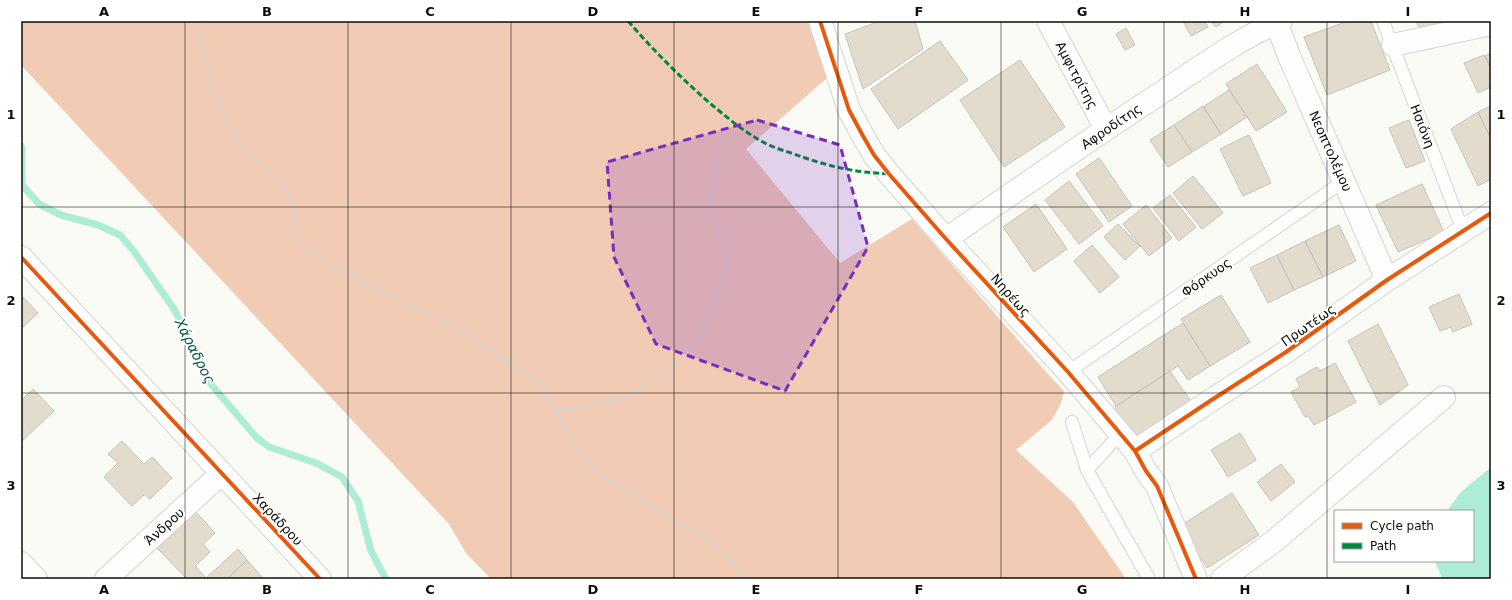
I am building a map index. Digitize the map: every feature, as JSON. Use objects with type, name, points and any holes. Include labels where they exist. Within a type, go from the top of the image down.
[{"type":"street","name":"Νηρέως","points":[[820,21],[849,110],[863,136],[889,174],[946,239],[1068,372],[1135,451],[1146,471],[1157,486],[1196,579]]},
{"type":"street","name":"Αμφιτρίτης","points":[[1048,21],[1106,128]]},
{"type":"street","name":"Αφροδίτης","points":[[946,239],[1106,128],[1237,44],[1278,22]]},
{"type":"street","name":"Νεοπτολέμου","points":[[1278,22],[1289,56],[1387,280]]},
{"type":"street","points":[[1393,45],[1491,24]]},
{"type":"street","name":"Πρωτέως","points":[[1135,451],[1286,352],[1387,280],[1491,213]]},
{"type":"street","name":"Χαράδρου","points":[[21,257],[320,579]]},
{"type":"street","points":[[1222,579],[1273,542],[1444,397]]},
{"type":"street","name":"Άνδρου","points":[[106,579],[222,473]]},
{"type":"street","points":[[21,563],[36,579]]},
{"type":"lane","name":"Ησιόνη","points":[[1383,21],[1463,231]]},
{"type":"lane","name":"Φόρκυος","points":[[1068,372],[1344,181]]},
{"type":"lane","points":[[1072,422],[1087,470],[1149,579]]},
{"type":"lane","points":[[1087,470],[1120,434]]},
{"type":"path","points":[[196,21],[214,90],[225,120],[234,134],[276,176],[286,191],[295,209],[295,230],[297,239],[301,246],[307,251],[362,281],[467,333],[536,382],[593,471],[713,542],[749,579]]},
{"type":"path","points":[[554,410],[574,409],[629,396],[670,369],[690,349],[703,329],[716,302],[726,271],[727,258],[725,248],[712,214],[711,193],[726,117]]},
{"type":"highlighted area","points":[[757,120],[840,145],[868,247],[785,391],[656,344],[614,257],[607,162]]},
{"type":"shaded area","points":[[21,21],[809,21],[827,78],[746,149],[840,263],[912,219],[1064,391],[1061,403],[1052,420],[1016,450],[1073,502],[1126,579],[491,579],[466,553],[449,524],[21,65]]},
{"type":"shaded area","points":[[1491,467],[1491,579],[1442,579],[1435,562],[1474,562],[1474,510],[1448,510],[1460,493]]},
{"type":"building","points":[[880,21],[915,21],[923,49],[863,89],[845,34]]},
{"type":"building","points":[[1183,21],[1206,21],[1205,22],[1208,27],[1191,36]]},
{"type":"building","points":[[1210,21],[1225,21],[1216,27]]},
{"type":"building","points":[[1348,21],[1371,21],[1390,70],[1327,95],[1304,37]]},
{"type":"building","points":[[1416,21],[1442,21],[1420,30]]},
{"type":"building","points":[[1126,28],[1135,45],[1125,50],[1116,34]]},
{"type":"building","points":[[940,41],[968,80],[898,129],[871,89]]},
{"type":"building","points":[[1491,53],[1491,68],[1485,56]]},
{"type":"building","points":[[1484,55],[1491,69],[1491,87],[1478,93],[1464,63]]},
{"type":"building","points":[[1020,60],[1065,127],[1004,167],[960,100]]},
{"type":"building","points":[[1257,64],[1287,112],[1256,131],[1226,84]]},
{"type":"building","points":[[1229,90],[1247,117],[1221,134],[1203,107]]},
{"type":"building","points":[[1203,106],[1221,134],[1192,152],[1174,125]]},
{"type":"building","points":[[1491,106],[1491,139],[1478,112]]},
{"type":"building","points":[[1478,112],[1491,139],[1491,179],[1478,186],[1451,129]]},
{"type":"building","points":[[1409,120],[1425,161],[1406,168],[1389,128]]},
{"type":"building","points":[[1174,125],[1192,152],[1168,167],[1150,140]]},
{"type":"building","points":[[1249,135],[1271,183],[1243,196],[1220,149]]},
{"type":"building","points":[[1099,158],[1132,206],[1109,222],[1076,174]]},
{"type":"building","points":[[1193,176],[1223,213],[1202,229],[1173,193]]},
{"type":"building","points":[[1069,181],[1103,226],[1079,244],[1045,200]]},
{"type":"building","points":[[1422,184],[1444,232],[1398,252],[1376,205]]},
{"type":"building","points":[[1170,195],[1196,227],[1179,241],[1153,208]]},
{"type":"building","points":[[1036,204],[1067,249],[1034,272],[1003,227]]},
{"type":"building","points":[[1146,205],[1172,238],[1149,256],[1123,224]]},
{"type":"building","points":[[1118,224],[1140,246],[1125,260],[1104,237]]},
{"type":"building","points":[[1339,225],[1356,261],[1323,277],[1305,241]]},
{"type":"building","points":[[1305,241],[1323,277],[1294,290],[1277,255]]},
{"type":"building","points":[[1092,245],[1119,277],[1100,293],[1074,261]]},
{"type":"building","points":[[1277,255],[1294,290],[1268,303],[1250,268]]},
{"type":"building","points":[[1459,294],[1472,324],[1453,332],[1451,327],[1440,331],[1429,307]]},
{"type":"building","points":[[21,295],[38,313],[21,329]]},
{"type":"building","points":[[1221,295],[1250,342],[1210,366],[1181,319]]},
{"type":"building","points":[[1183,323],[1210,366],[1188,380],[1178,366],[1116,406],[1098,377]]},
{"type":"building","points":[[1378,324],[1408,385],[1380,405],[1348,341]]},
{"type":"building","points":[[1335,363],[1356,402],[1314,425],[1308,416],[1305,417],[1291,392],[1300,387],[1296,379],[1317,367],[1320,371]]},
{"type":"building","points":[[1170,371],[1192,403],[1136,442],[1114,410],[1116,406]]},
{"type":"building","points":[[33,389],[54,411],[21,442],[21,401]]},
{"type":"building","points":[[1240,433],[1256,460],[1228,477],[1211,450]]},
{"type":"building","points":[[122,441],[144,464],[152,457],[172,478],[150,499],[145,494],[132,506],[104,477],[118,463],[108,454]]},
{"type":"building","points":[[1281,464],[1295,482],[1271,501],[1257,482]]},
{"type":"building","points":[[1232,493],[1259,535],[1207,568],[1180,526]]},
{"type":"building","points":[[196,512],[215,533],[203,544],[210,552],[195,566],[206,578],[238,549],[247,560],[227,579],[187,579],[157,548]]},
{"type":"building","points":[[247,560],[264,579],[227,579]]},
{"type":"waterway","name":"Χάραδρος","points":[[21,146],[22,185],[39,204],[61,215],[98,225],[120,235],[133,250],[174,309],[201,361],[210,383],[257,438],[269,447],[316,463],[342,477],[358,501],[371,551],[386,579]]},
{"type":"marked path","points":[[628,21],[658,54],[712,105],[730,120],[766,144],[828,165],[863,172],[889,174]]},
{"type":"cycle path","points":[[820,21],[849,110],[874,155],[946,239],[1068,372],[1135,451],[1146,471],[1157,486],[1196,579]]},
{"type":"cycle path","points":[[1135,451],[1286,352],[1387,280],[1491,213]]},
{"type":"cycle path","points":[[21,257],[320,579]]}]
